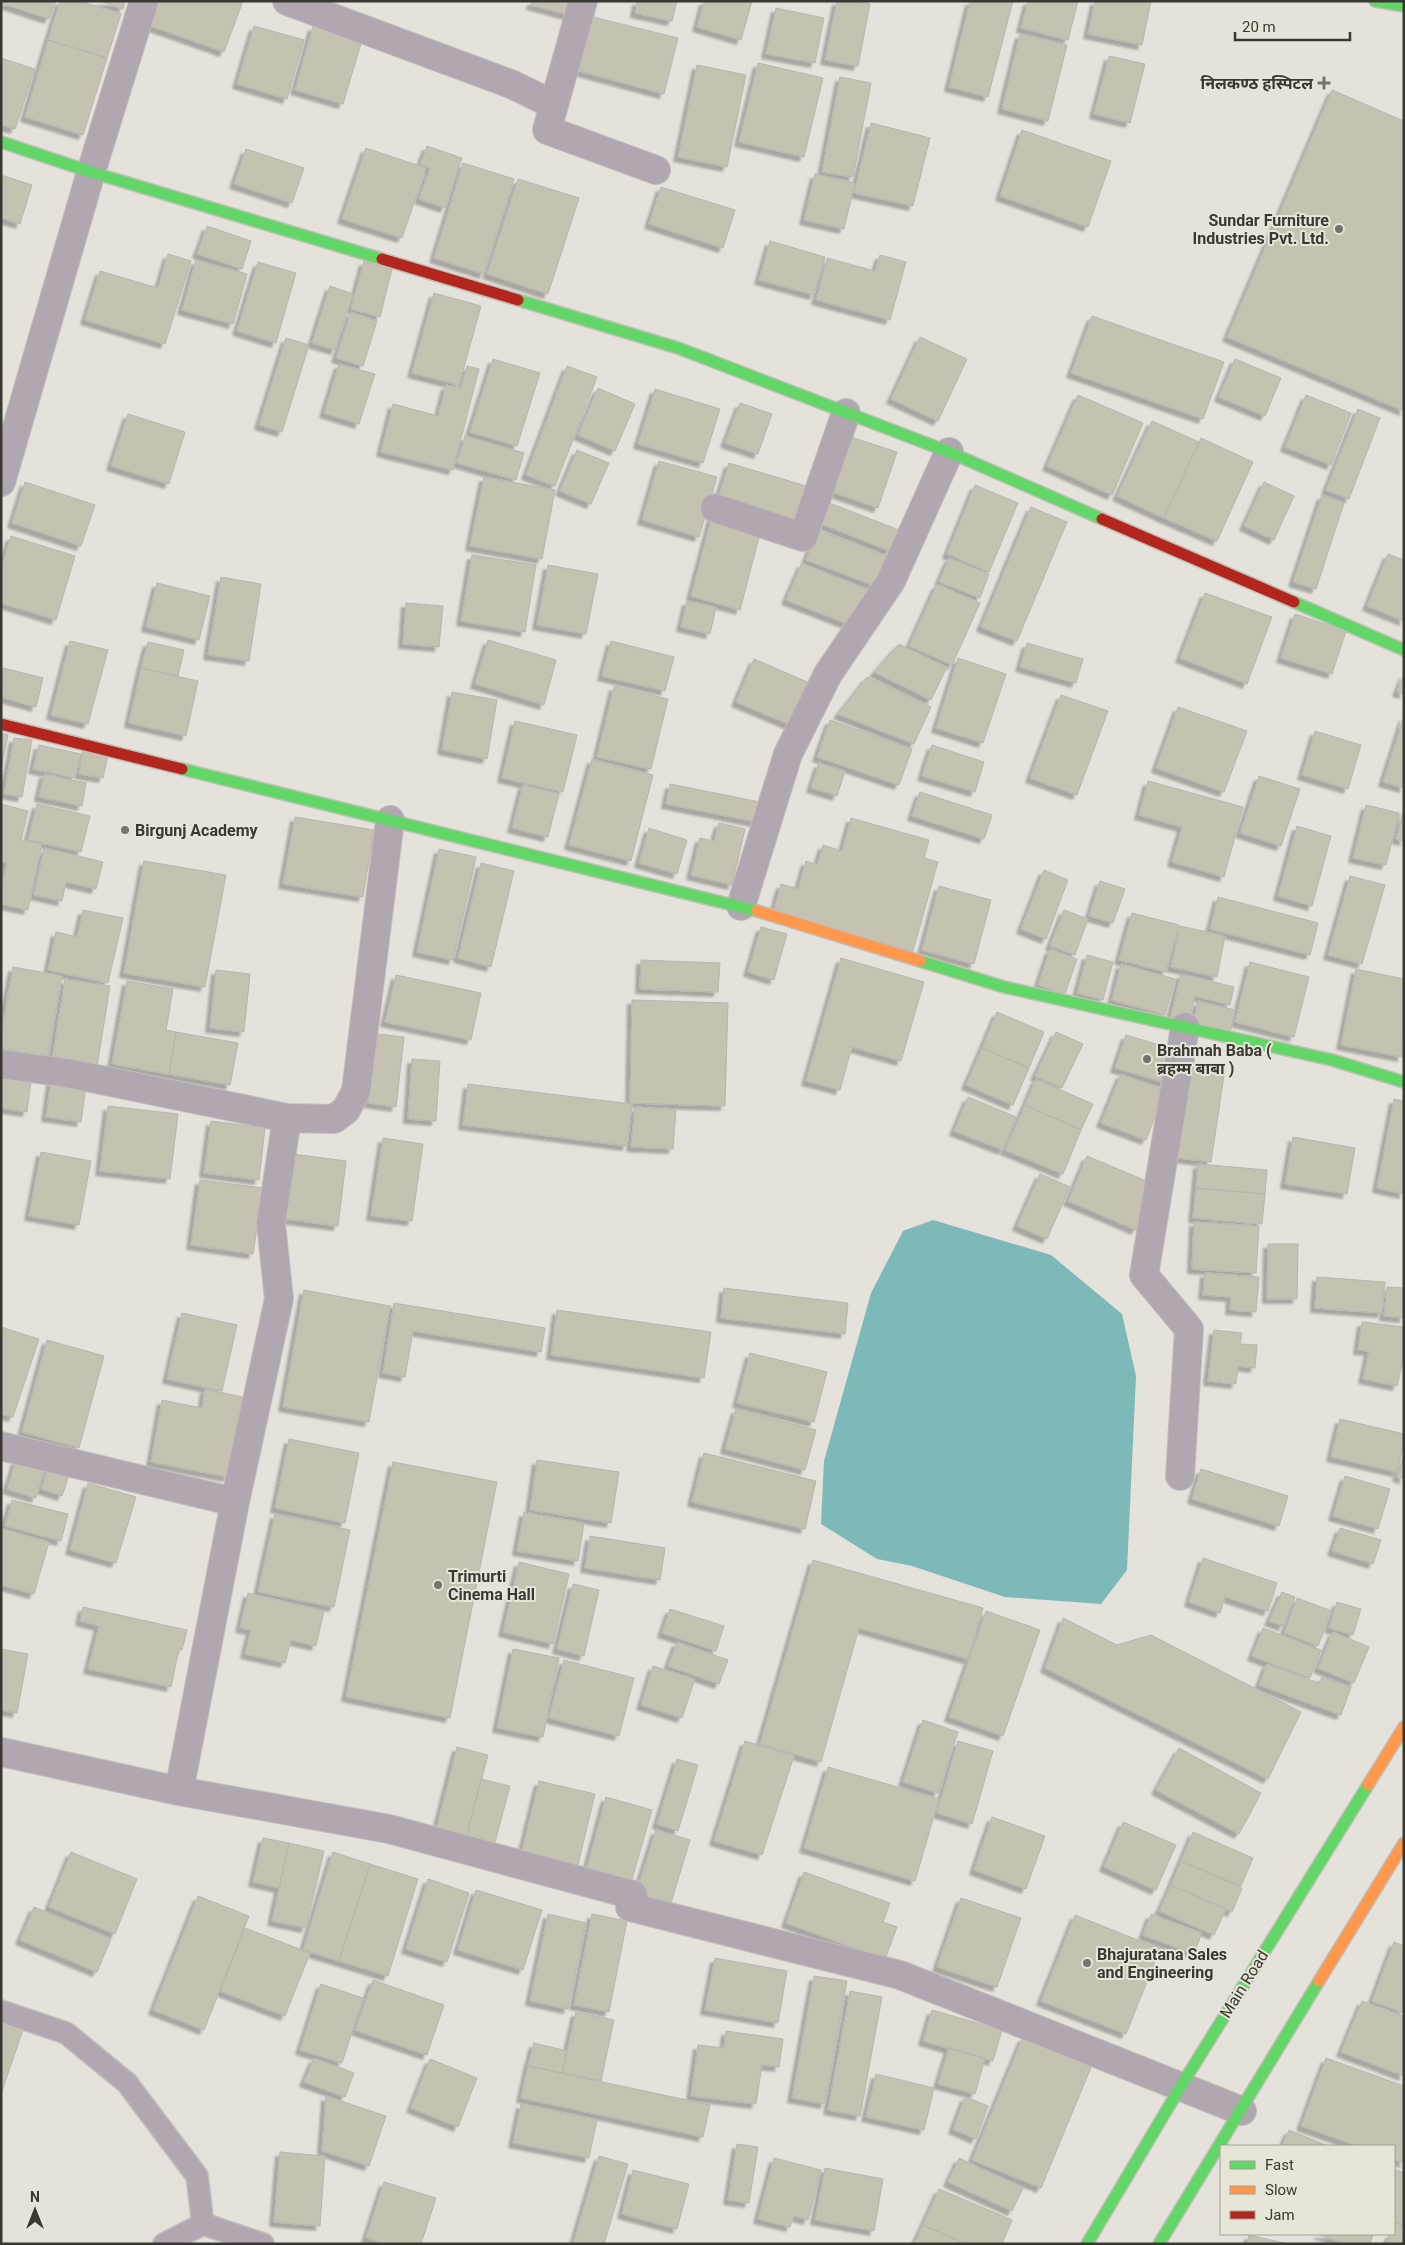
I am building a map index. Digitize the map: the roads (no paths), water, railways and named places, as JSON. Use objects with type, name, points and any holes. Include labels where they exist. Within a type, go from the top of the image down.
[{"type":"street","points":[[1,482],[91,172],[144,1]]},
{"type":"street","points":[[287,1],[512,84],[554,105]]},
{"type":"street","points":[[583,1],[547,130],[656,170]]},
{"type":"street","points":[[1375,1],[1404,6]]},
{"type":"street","points":[[1,142],[91,172],[678,348],[949,452],[1404,650]]},
{"type":"street","points":[[715,508],[803,537],[846,413]]},
{"type":"street","points":[[741,906],[788,754],[828,674],[891,581],[949,452]]},
{"type":"street","points":[[1,724],[741,906],[1004,987],[1332,1060],[1404,1082]]},
{"type":"street","points":[[1,1064],[77,1075],[287,1118],[334,1119],[346,1110],[356,1092],[390,820]]},
{"type":"street","points":[[1180,1476],[1189,1328],[1144,1275],[1185,1027]]},
{"type":"street","points":[[179,1791],[235,1502],[279,1299],[271,1223],[287,1118]]},
{"type":"street","points":[[1,1446],[235,1502]]},
{"type":"street","name":"Main Road","points":[[1087,2244],[1181,2086],[1404,1727]]},
{"type":"street","points":[[1,1752],[179,1791],[389,1829],[634,1895],[630,1907],[900,1974],[1242,2111]]},
{"type":"street","points":[[1221,2145],[1404,1843]]},
{"type":"street","points":[[1159,2244],[1220,2146]]},
{"type":"lane","points":[[1,2011],[66,2033],[127,2083],[197,2176],[203,2224]]},
{"type":"lane","points":[[164,2244],[203,2224],[263,2244]]},
{"type":"water","points":[[933,1220],[1051,1255],[1122,1314],[1136,1376],[1127,1570],[1101,1604],[1005,1597],[912,1566],[877,1559],[821,1524],[824,1461],[871,1293],[903,1231]]},
{"type":"place","name":"निलकण्ठ हस्पिटल","points":[[1324,83]]},
{"type":"place","name":"Sundar Furniture Industries Pvt. Ltd.","points":[[1339,229]]},
{"type":"place","name":"Birgunj Academy","points":[[125,830]]},
{"type":"place","name":"Brahmah Baba ( ब्रहम्म बाबा )","points":[[1147,1059]]},
{"type":"place","name":"Trimurti Cinema Hall","points":[[438,1585]]},
{"type":"place","name":"Bhajuratana Sales and Engineering","points":[[1087,1963]]}]
